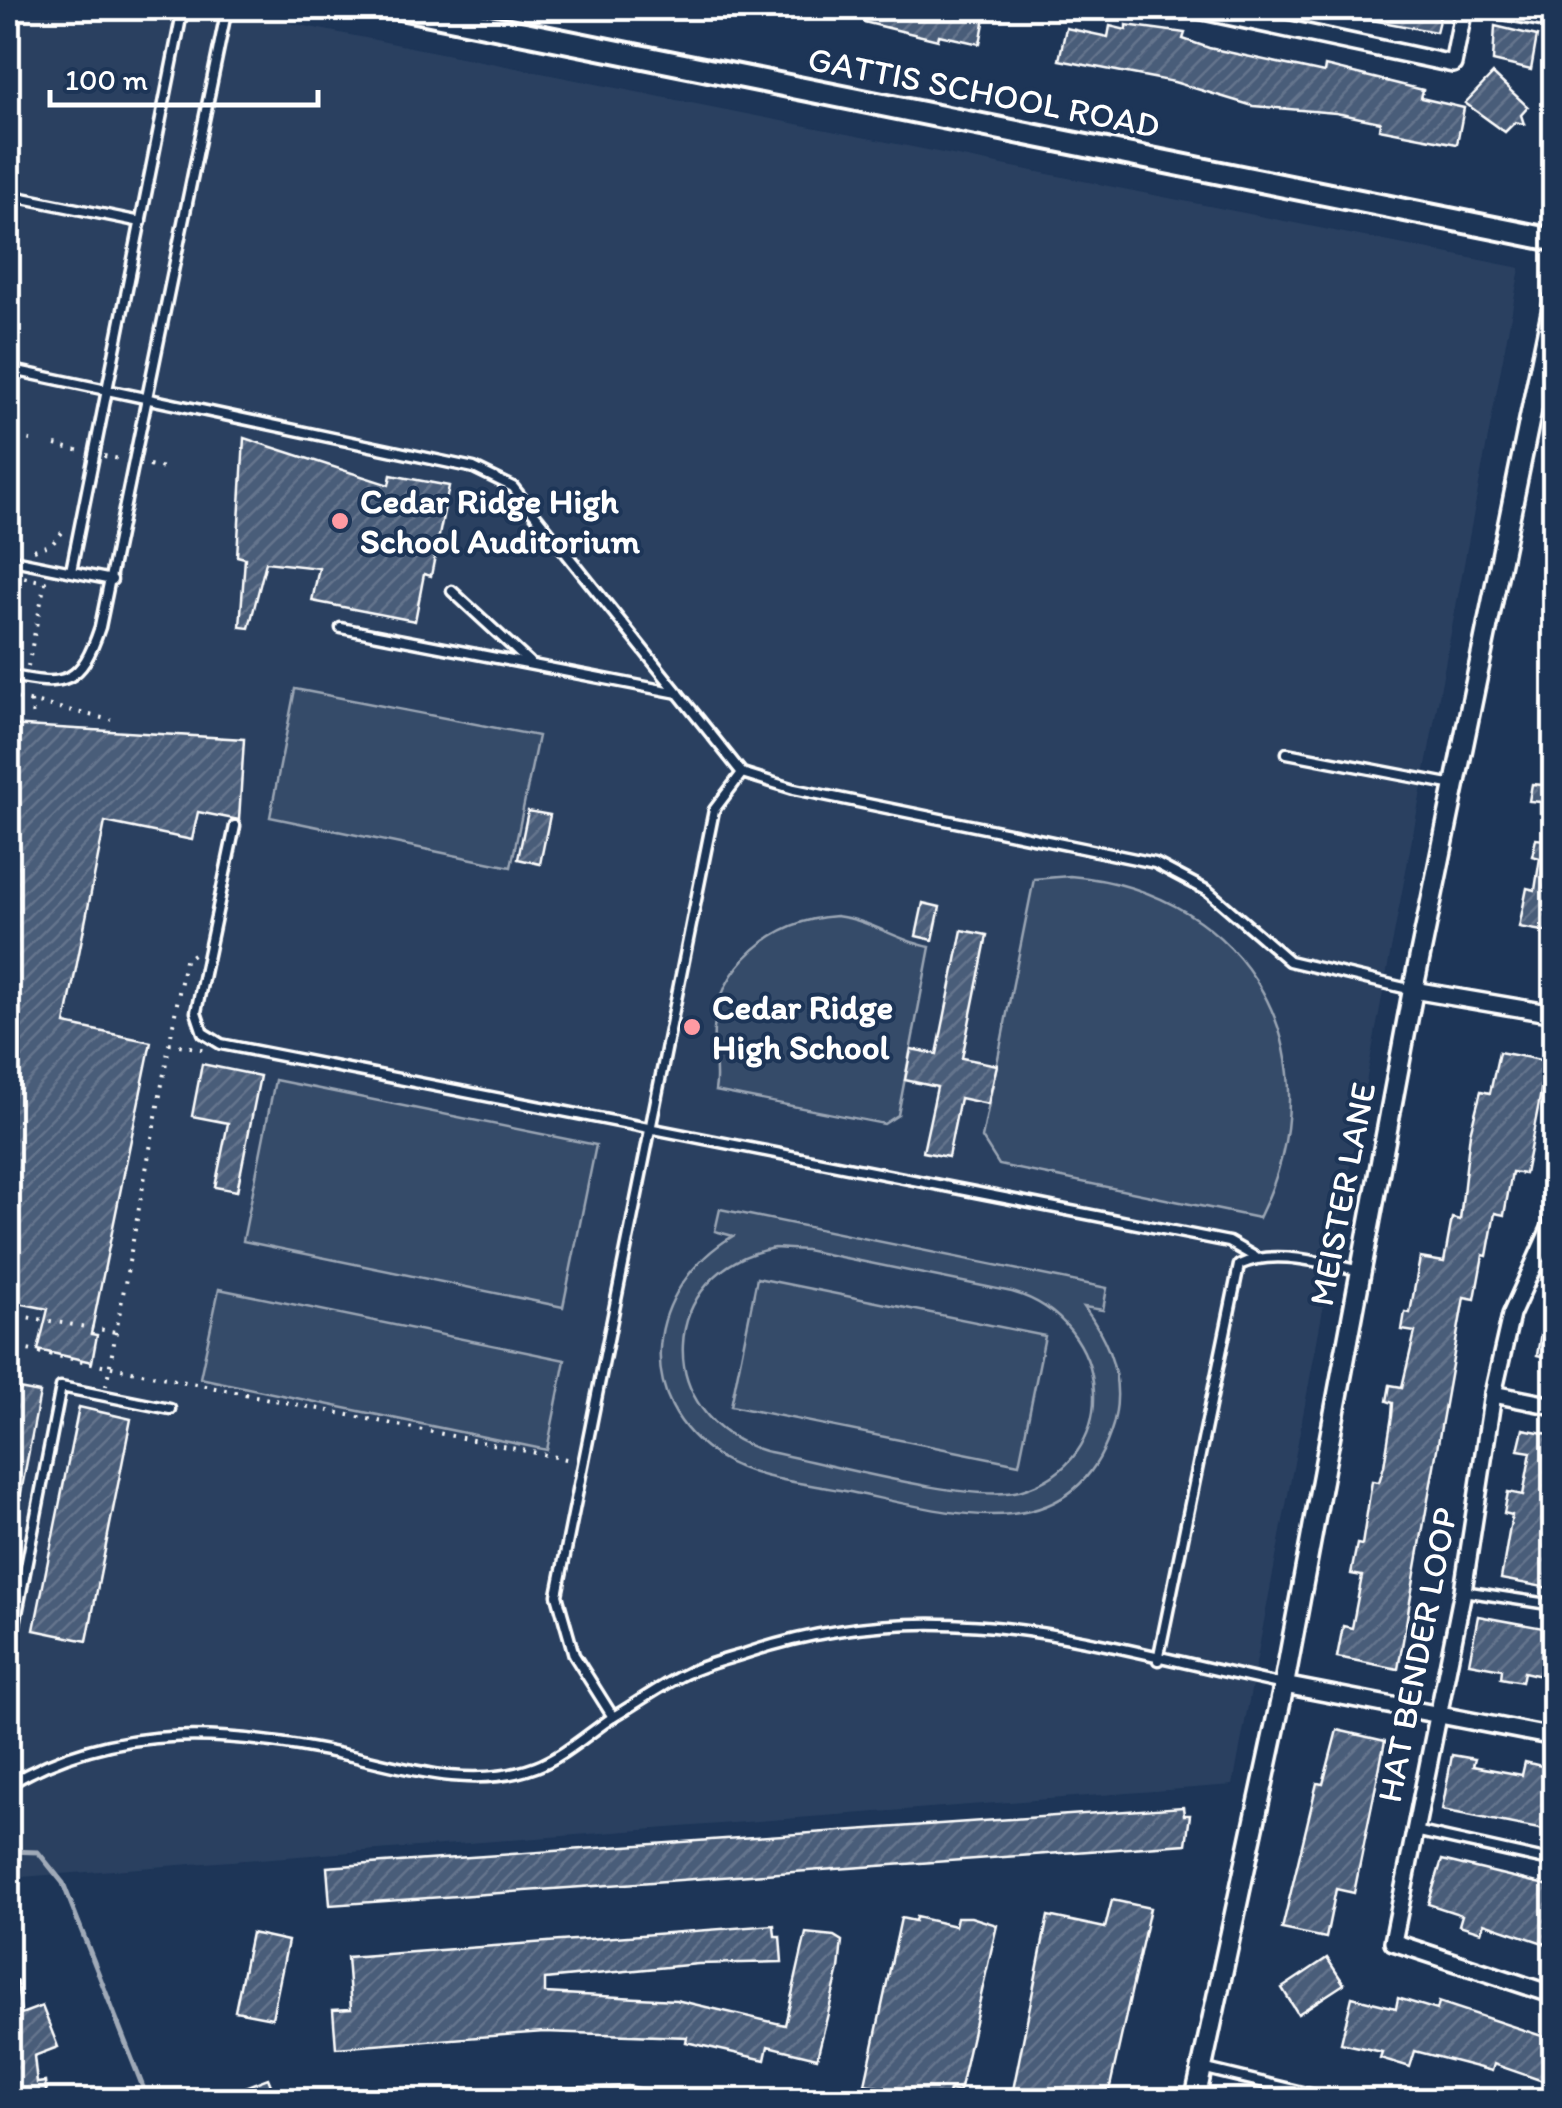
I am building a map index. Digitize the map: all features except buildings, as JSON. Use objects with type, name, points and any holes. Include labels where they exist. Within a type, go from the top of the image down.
[{"type":"main road","name":"GATTIS SCHOOL ROAD","points":[[400,8],[1554,240]]},
{"type":"street","points":[[1189,8],[1453,64],[1464,8]]},
{"type":"street","points":[[1489,8],[1554,20]]},
{"type":"street","name":"MEISTER LANE","points":[[1195,2100],[1284,1686],[1414,990],[1554,300]]},
{"type":"street","points":[[1414,990],[1554,1014]]},
{"type":"street","name":"HAT BENDER LOOP","points":[[1554,1220],[1511,1315],[1493,1394],[1463,1591],[1393,1942],[1554,1995]]},
{"type":"street","points":[[1493,1394],[1554,1406]]},
{"type":"street","points":[[1284,1686],[1554,1737]]},
{"type":"lane","points":[[71,572],[183,8]]},
{"type":"lane","points":[[8,675],[58,682],[75,677],[88,662],[112,580],[227,8]]},
{"type":"lane","points":[[8,195],[140,222]]},
{"type":"lane","points":[[8,370],[474,468],[513,487],[742,773],[794,788],[1155,863],[1208,891],[1290,961],[1414,990]]},
{"type":"lane","points":[[8,559],[112,580]]},
{"type":"lane","points":[[452,592],[532,665]]},
{"type":"lane","points":[[342,628],[678,693]]},
{"type":"lane","points":[[1287,753],[1455,785]]},
{"type":"lane","points":[[613,1717],[574,1656],[557,1595],[714,810],[742,773]]},
{"type":"lane","points":[[235,826],[196,1012],[203,1033],[221,1044],[650,1132],[1229,1242],[1255,1257],[1361,1271]]},
{"type":"lane","points":[[1158,1660],[1232,1282],[1239,1265],[1255,1257]]},
{"type":"lane","points":[[1536,1263],[1554,1271]]},
{"type":"lane","points":[[12,1640],[61,1387],[170,1409]]},
{"type":"lane","points":[[1463,1591],[1554,1605]]},
{"type":"lane","points":[[8,1785],[78,1755],[140,1738],[195,1733],[252,1736],[436,1776],[485,1777],[537,1767],[686,1673],[794,1638],[898,1622],[987,1623],[1062,1635],[1284,1686]]},
{"type":"lane","points":[[1415,1831],[1554,1862]]},
{"type":"lane","points":[[1202,2068],[1335,2100]]},
{"type":"path","points":[[8,435],[35,441]]},
{"type":"path","points":[[55,446],[83,454]]},
{"type":"path","points":[[104,456],[126,460]]},
{"type":"path","points":[[149,465],[164,468]]},
{"type":"path","points":[[27,550],[52,544],[69,518]]},
{"type":"path","points":[[14,575],[44,582],[28,666]]},
{"type":"path","points":[[8,696],[22,696],[110,720]]},
{"type":"path","points":[[30,701],[33,718]]},
{"type":"path","points":[[104,1396],[185,960],[210,942]]},
{"type":"path","points":[[170,1042],[208,1050]]},
{"type":"path","points":[[8,1314],[116,1332]]},
{"type":"path","points":[[8,1346],[584,1462]]},
{"type":"shaded area","name":"Cedar Ridge High School","points":[[8,8],[214,8],[1520,268],[1233,1785],[8,1878]]},
{"type":"shaded area","points":[[295,689],[538,736],[511,867],[270,817]]},
{"type":"shaded area","points":[[1070,876],[1133,888],[1187,913],[1231,948],[1263,992],[1283,1043],[1289,1098],[1282,1157],[1259,1218],[999,1165],[982,1138],[1034,879]]},
{"type":"shaded area","points":[[836,916],[930,947],[898,1115],[884,1124],[715,1091],[714,1029],[718,1006],[739,966],[771,936],[813,919]]},
{"type":"shaded area","points":[[275,1080],[596,1145],[563,1307],[243,1241]]},
{"type":"shaded area","points":[[720,1209],[1107,1288],[1103,1310],[1084,1307],[1109,1352],[1117,1384],[1110,1434],[1090,1472],[1064,1497],[1032,1510],[996,1515],[919,1507],[781,1480],[721,1458],[692,1434],[672,1406],[662,1376],[660,1345],[667,1314],[682,1284],[704,1258],[733,1236],[715,1231]],"holes":[[[774,1248],[806,1250],[1012,1292],[1046,1308],[1071,1331],[1087,1360],[1094,1391],[1091,1422],[1077,1451],[1054,1475],[1019,1491],[967,1492],[765,1451],[728,1434],[702,1408],[687,1378],[683,1345],[690,1313],[707,1284],[735,1262]]]},
{"type":"shaded area","points":[[757,1278],[1045,1336],[1019,1464],[731,1406]]},
{"type":"shaded area","points":[[219,1289],[565,1360],[547,1450],[200,1378]]},
{"type":"waterway","points":[[8,1851],[38,1852],[63,1883],[148,2100]]},
{"type":"place","name":"Cedar Ridge High School Auditorium","points":[[340,521]]},
{"type":"place","name":"Cedar Ridge High School","points":[[692,1027]]}]
